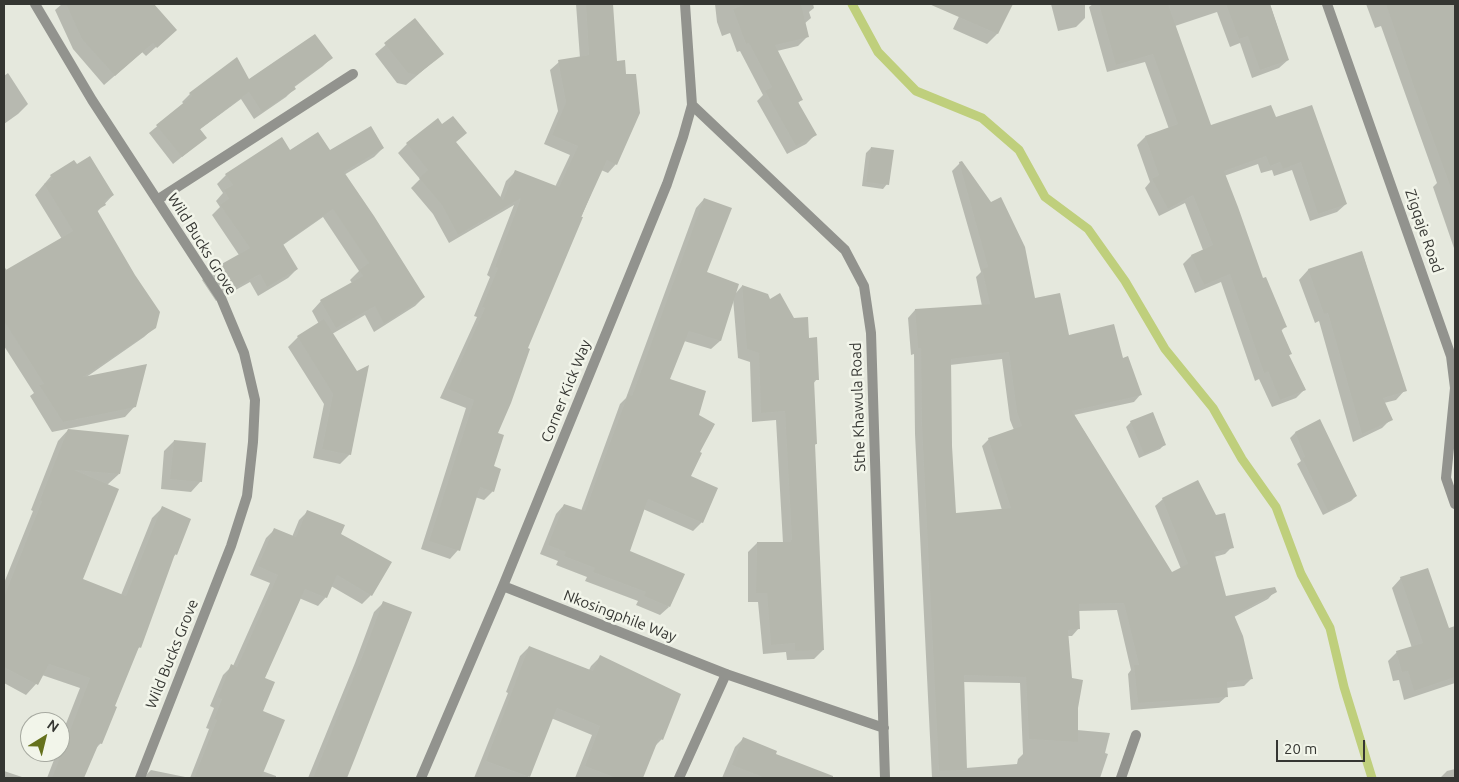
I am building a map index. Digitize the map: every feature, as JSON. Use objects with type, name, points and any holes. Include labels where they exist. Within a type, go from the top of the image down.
[{"type":"street","name":"Wild Bucks Grove","points":[[35,4],[92,100],[220,298],[244,353],[255,400],[247,496],[231,546],[140,778]]},
{"type":"street","name":"Corner Kick Way","points":[[421,778],[503,586],[663,193],[692,105],[685,4]]},
{"type":"street","name":"Zigqaje Road","points":[[1327,4],[1451,356],[1454,388],[1446,478],[1455,504]]},
{"type":"street","points":[[157,200],[353,74]]},
{"type":"street","name":"Sthe Khawula Road","points":[[692,105],[845,250],[864,286],[871,333],[885,778]]},
{"type":"street","name":"Nkosingphile Way","points":[[503,586],[726,674],[884,728]]},
{"type":"street","points":[[679,778],[726,674]]},
{"type":"street","points":[[1121,778],[1136,735]]},
{"type":"building","points":[[66,4],[154,4],[177,30],[157,48],[153,43],[115,76],[82,39]]},
{"type":"building","points":[[586,4],[613,4],[617,61],[625,60],[626,74],[636,74],[640,113],[617,165],[607,160],[581,217],[583,217],[528,348],[530,349],[511,403],[498,433],[504,435],[494,466],[501,469],[494,492],[480,487],[460,551],[429,541],[474,400],[448,389],[485,308],[482,307],[498,268],[495,267],[521,198],[458,235],[442,205],[419,178],[428,170],[406,143],[438,118],[442,124],[453,116],[467,133],[456,142],[503,200],[515,170],[559,187],[578,146],[552,135],[566,102],[558,60],[589,55]]},
{"type":"building","points":[[747,4],[801,4],[809,37],[775,45],[803,100],[798,102],[817,135],[796,146],[765,91],[772,87],[749,43],[746,44],[733,9]]},
{"type":"building","points":[[929,4],[1013,4],[998,34]]},
{"type":"building","points":[[1099,4],[1168,4],[1211,125],[1271,105],[1276,117],[1312,105],[1347,204],[1318,214],[1301,162],[1283,169],[1280,162],[1270,166],[1266,156],[1224,171],[1263,278],[1266,277],[1287,327],[1281,329],[1292,354],[1289,355],[1306,390],[1280,400],[1268,371],[1264,373],[1230,274],[1204,285],[1191,255],[1213,245],[1193,195],[1168,209],[1152,179],[1159,175],[1145,136],[1178,124],[1153,54],[1116,65]]},
{"type":"building","points":[[1226,4],[1270,4],[1289,60],[1260,70],[1248,36],[1239,39]]},
{"type":"building","points":[[1386,4],[1455,4],[1455,190],[1452,191]]},
{"type":"building","points":[[415,18],[444,54],[417,75],[408,73],[384,43]]},
{"type":"building","points":[[315,34],[333,58],[294,86],[296,89],[262,112],[249,92],[200,129],[207,138],[182,157],[156,125],[192,96],[189,93],[237,57],[249,79]]},
{"type":"building","points":[[371,126],[384,148],[344,172],[425,297],[384,324],[375,306],[336,328],[320,300],[363,276],[359,270],[369,263],[333,209],[283,244],[298,269],[267,287],[260,274],[226,293],[211,270],[250,248],[220,205],[229,199],[224,190],[233,185],[225,174],[282,137],[290,150],[318,132],[330,150]]},
{"type":"building","points":[[871,147],[894,150],[889,185],[866,182]]},
{"type":"building","points":[[90,156],[114,195],[104,201],[106,205],[97,210],[135,275],[160,312],[156,328],[83,377],[147,364],[136,407],[63,422],[39,385],[44,384],[4,321],[4,271],[73,231],[44,184],[53,179],[50,175],[74,160],[77,164]]},
{"type":"building","points":[[962,161],[991,202],[1001,197],[1025,247],[1035,298],[1060,293],[1069,335],[1114,324],[1123,358],[1128,356],[1142,395],[1072,411],[1172,572],[1188,564],[1162,498],[1198,480],[1216,515],[1225,513],[1234,548],[1214,552],[1226,596],[1275,587],[1277,592],[1234,615],[1243,636],[1253,679],[1227,682],[1228,697],[1138,703],[1134,665],[1139,665],[1124,603],[1079,604],[1080,629],[1068,630],[1072,678],[1083,680],[1078,708],[1078,742],[1029,739],[1026,677],[964,675],[967,770],[939,771],[922,426],[921,348],[918,348],[915,309],[990,304],[982,269],[988,267],[959,162]],"holes":[[[1009,352],[1017,412],[1022,426],[988,438],[1011,508],[956,513],[952,446],[951,359]]]},
{"type":"building","points":[[704,198],[732,208],[707,272],[739,284],[721,341],[689,331],[670,379],[706,391],[699,415],[715,424],[700,452],[702,453],[691,476],[718,488],[703,523],[648,499],[630,551],[685,574],[670,607],[644,596],[646,592],[593,572],[595,568],[564,556],[566,552],[548,545],[564,504],[585,511],[628,394],[632,396]]},
{"type":"building","points":[[1362,251],[1407,391],[1383,398],[1393,420],[1362,434],[1328,313],[1324,314],[1308,269]]},
{"type":"building","points":[[742,285],[768,294],[770,299],[780,293],[794,318],[808,317],[809,338],[817,337],[819,380],[814,380],[817,444],[815,444],[824,650],[795,651],[795,643],[771,645],[767,593],[756,593],[757,542],[791,542],[792,540],[785,411],[761,413],[759,353],[747,349]]},
{"type":"building","points":[[324,319],[357,371],[369,365],[351,455],[322,449],[333,394],[297,336]]},
{"type":"building","points":[[1153,412],[1166,445],[1144,454],[1130,421]]},
{"type":"building","points":[[1320,419],[1357,496],[1328,511],[1302,458],[1305,457],[1295,432]]},
{"type":"building","points":[[68,429],[129,435],[120,474],[74,470],[119,489],[83,579],[126,596],[162,506],[191,519],[177,555],[175,554],[141,648],[139,647],[115,706],[117,707],[102,744],[99,743],[84,778],[52,778],[58,762],[70,762],[70,731],[90,678],[49,664],[38,685],[4,667],[4,597],[42,501],[40,500]]},
{"type":"building","points":[[174,440],[206,443],[202,482],[170,479]]},
{"type":"building","points":[[307,510],[345,525],[341,534],[392,562],[372,596],[337,575],[327,598],[305,589],[265,678],[275,682],[263,711],[285,720],[261,778],[194,778],[217,720],[214,719],[222,699],[218,697],[231,664],[237,667],[278,575],[258,566],[274,528],[296,537]]},
{"type":"building","points":[[1428,568],[1449,628],[1455,626],[1455,677],[1414,691],[1408,671],[1402,672],[1396,651],[1423,643],[1400,577]]},
{"type":"building","points":[[383,601],[412,612],[355,758],[347,778],[313,778],[364,652]]},
{"type":"building","points":[[529,646],[593,671],[600,655],[681,694],[663,740],[659,738],[643,778],[616,778],[585,766],[600,726],[557,708],[530,777],[486,761]]},
{"type":"building","points":[[743,737],[777,751],[776,754],[833,776],[833,778],[765,778],[732,765]]},
{"type":"waterway","points":[[852,4],[878,52],[916,91],[982,118],[1019,150],[1045,197],[1088,229],[1125,281],[1165,349],[1213,408],[1242,459],[1276,507],[1301,574],[1330,628],[1344,687],[1372,778]]}]
